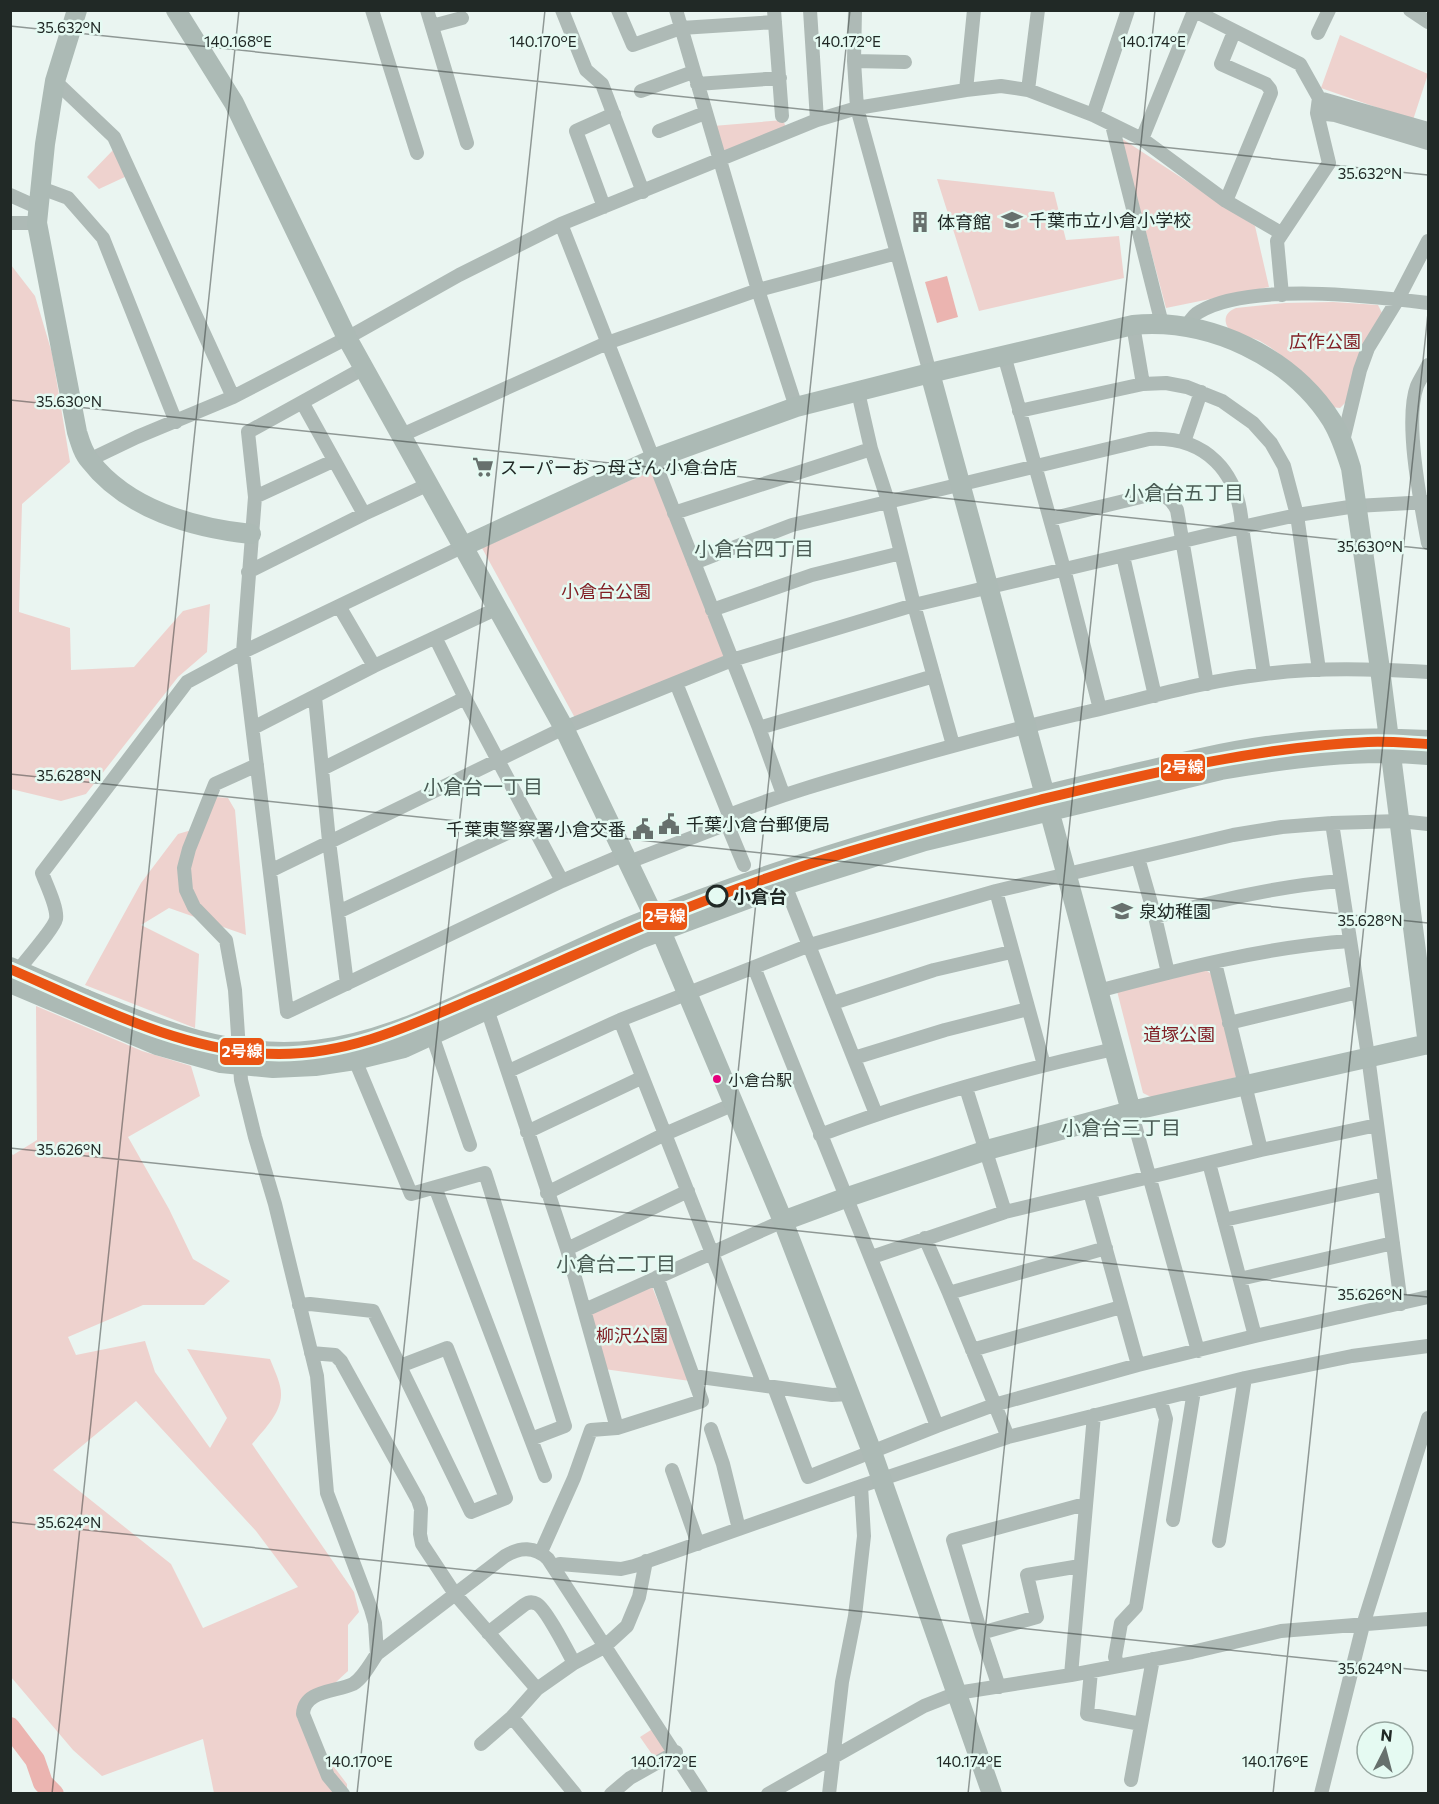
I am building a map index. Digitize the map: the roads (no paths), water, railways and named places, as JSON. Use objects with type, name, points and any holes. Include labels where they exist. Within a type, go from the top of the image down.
[{"type":"street","points":[[77,10],[55,81],[45,144],[39,206],[77,432],[89,460],[129,495],[164,514],[219,530],[250,534]]},
{"type":"street","points":[[176,10],[234,103],[347,338],[564,728],[658,924],[783,1221],[872,1452],[992,1794]]},
{"type":"street","points":[[372,10],[417,153]]},
{"type":"street","points":[[427,10],[467,143]]},
{"type":"street","points":[[562,10],[586,70],[602,84],[643,192]]},
{"type":"street","points":[[618,10],[633,45],[681,27],[775,16],[782,116]]},
{"type":"street","points":[[676,10],[758,290],[796,407]]},
{"type":"street","points":[[810,10],[817,120]]},
{"type":"street","points":[[855,10],[854,61],[857,108],[1198,1351]]},
{"type":"street","points":[[966,90],[974,10]]},
{"type":"street","points":[[1028,90],[1038,10]]},
{"type":"street","points":[[1093,115],[1128,10]]},
{"type":"street","points":[[1318,33],[1329,10]]},
{"type":"street","points":[[1410,10],[1428,22]]},
{"type":"street","points":[[1142,139],[1193,11],[1220,17],[1234,32],[1300,64],[1319,98],[1317,113],[1329,163],[1277,241],[1282,295]]},
{"type":"street","points":[[432,26],[462,18]]},
{"type":"street","points":[[1226,201],[1271,93],[1266,84],[1221,64],[1234,32]]},
{"type":"street","points":[[854,61],[905,62]]},
{"type":"street","points":[[641,91],[695,78],[780,78]]},
{"type":"street","points":[[55,81],[114,137],[233,397]]},
{"type":"street","points":[[89,460],[137,437],[233,397],[347,338],[459,275],[561,224],[817,120],[857,108],[1001,86],[1028,90],[1093,115],[1142,139],[1226,201],[1281,232]]},
{"type":"street","points":[[1319,98],[1428,129]]},
{"type":"street","points":[[659,131],[705,113]]},
{"type":"street","points":[[1317,113],[1335,115],[1428,143]]},
{"type":"street","points":[[604,207],[576,131],[614,114]]},
{"type":"street","points":[[1112,125],[1162,324]]},
{"type":"street","points":[[10,195],[39,206]]},
{"type":"street","points":[[10,223],[39,206],[68,198],[103,238],[176,422]]},
{"type":"street","points":[[561,224],[783,794]]},
{"type":"street","points":[[1343,441],[1360,370],[1368,348],[1398,299],[1428,241]]},
{"type":"street","points":[[402,435],[607,343],[758,290],[897,253]]},
{"type":"street","points":[[1187,326],[1196,313],[1216,304],[1249,297],[1314,294],[1428,303]]},
{"type":"street","points":[[1133,325],[1143,384]]},
{"type":"street","points":[[585,1310],[783,1221],[987,1150],[1131,1111],[1428,1044],[1400,821],[1390,746],[1380,669],[1351,468],[1343,441],[1332,421],[1309,392],[1277,365],[1241,344],[1211,332],[1187,326],[1133,325],[796,407],[653,459],[558,501],[243,652],[187,682],[42,873],[57,918],[10,982],[165,1032],[222,1047],[239,1057],[273,1068],[315,1066],[355,1060],[404,1047],[487,1009],[658,924],[1047,803],[1220,754],[1316,741],[1390,746],[1428,755]]},
{"type":"street","points":[[1004,355],[1064,569],[1100,709]]},
{"type":"street","points":[[1428,366],[1417,385],[1412,410],[1428,543]]},
{"type":"street","points":[[364,368],[248,432],[255,497],[250,534],[243,652],[287,1012],[562,881],[728,820],[783,794],[953,745],[1207,684],[1264,674],[1319,670],[1380,669],[1428,672]]},
{"type":"street","points":[[1019,411],[1143,384],[1166,383],[1187,387],[1222,401],[1253,423],[1271,443],[1284,466],[1297,515],[1319,670]]},
{"type":"street","points":[[858,392],[953,745]]},
{"type":"street","points":[[1185,442],[1201,392]]},
{"type":"street","points":[[302,402],[364,514]]},
{"type":"street","points":[[694,563],[792,525],[960,483],[1149,439],[1164,438],[1185,442],[1204,452],[1218,465],[1232,482],[1241,505],[1242,527],[1264,674]]},
{"type":"street","points":[[1414,438],[1428,439]]},
{"type":"street","points":[[674,513],[872,449]]},
{"type":"street","points":[[255,497],[333,461]]},
{"type":"street","points":[[248,572],[429,484]]},
{"type":"street","points":[[1050,519],[1153,494],[1163,495],[1173,501],[1207,684]]},
{"type":"street","points":[[270,871],[564,728],[732,660],[914,605],[1242,527],[1297,515],[1356,506],[1424,502]]},
{"type":"street","points":[[712,610],[812,575],[901,553]]},
{"type":"street","points":[[1123,556],[1155,696]]},
{"type":"street","points":[[339,606],[374,666]]},
{"type":"street","points":[[253,728],[374,666],[436,639],[498,608]]},
{"type":"street","points":[[436,639],[562,881]]},
{"type":"street","points":[[759,728],[934,676]]},
{"type":"street","points":[[676,683],[744,864]]},
{"type":"street","points":[[315,697],[329,841],[347,984]]},
{"type":"street","points":[[322,769],[465,698]]},
{"type":"street","points":[[1390,746],[1428,740]]},
{"type":"street","points":[[257,765],[215,783],[189,849],[184,868],[186,890],[194,907],[226,940],[235,990],[241,1080],[275,1204],[317,1376],[327,1493],[371,1610],[375,1623],[377,1654]]},
{"type":"street","points":[[239,1057],[274,1052],[314,1051],[350,1045],[386,1035],[819,857],[922,827],[1047,803]]},
{"type":"street","points":[[509,1071],[620,1020],[810,945],[996,891],[1233,835],[1282,827],[1400,821],[1428,824]]},
{"type":"street","points":[[338,912],[531,822]]},
{"type":"street","points":[[1332,823],[1368,1056],[1401,1304]]},
{"type":"street","points":[[1137,858],[1155,917],[1168,973]]},
{"type":"street","points":[[1155,917],[1256,891],[1341,881]]},
{"type":"street","points":[[785,885],[876,1114]]},
{"type":"street","points":[[996,891],[1044,1065]]},
{"type":"street","points":[[1098,990],[1274,950],[1350,941]]},
{"type":"street","points":[[832,1003],[934,970],[1011,951]]},
{"type":"street","points":[[1215,963],[1261,1150]]},
{"type":"street","points":[[10,967],[82,1006]]},
{"type":"street","points":[[754,967],[845,1198],[872,1257],[937,1426]]},
{"type":"street","points":[[1229,1023],[1358,992]]},
{"type":"street","points":[[487,1009],[567,1250],[617,1428]]},
{"type":"street","points":[[854,1058],[945,1030],[1028,1010]]},
{"type":"street","points":[[620,1020],[641,1078],[712,1252],[808,1477],[994,1405],[1138,1365],[1428,1297]]},
{"type":"street","points":[[432,1035],[470,1144]]},
{"type":"street","points":[[820,1135],[876,1114],[1044,1065],[1114,1049]]},
{"type":"street","points":[[355,1060],[411,1194],[485,1173],[565,1426],[531,1439]]},
{"type":"street","points":[[527,1132],[641,1078]]},
{"type":"street","points":[[966,1088],[1005,1212]]},
{"type":"street","points":[[547,1193],[665,1134],[734,1104]]},
{"type":"street","points":[[872,1257],[1005,1212],[1149,1176],[1377,1125]]},
{"type":"street","points":[[1209,1162],[1255,1336]]},
{"type":"street","points":[[1224,1220],[1385,1184]]},
{"type":"street","points":[[435,1187],[545,1476]]},
{"type":"street","points":[[567,1250],[688,1191]]},
{"type":"street","points":[[1090,1192],[1138,1365]]},
{"type":"street","points":[[925,1238],[950,1293],[1008,1437]]},
{"type":"street","points":[[1240,1280],[1393,1243]]},
{"type":"street","points":[[950,1293],[1106,1248]]},
{"type":"street","points":[[541,1552],[574,1478],[591,1430],[617,1428],[702,1401],[657,1276]]},
{"type":"street","points":[[300,1305],[310,1304],[373,1311],[471,1512],[506,1498],[447,1348],[400,1366]]},
{"type":"street","points":[[972,1350],[1121,1307]]},
{"type":"street","points":[[554,1566],[560,1564],[621,1569],[1008,1437],[1245,1378],[1352,1356],[1428,1346]]},
{"type":"street","points":[[311,1353],[335,1355],[341,1360],[418,1500],[421,1509],[422,1544],[455,1594],[537,1689]]},
{"type":"street","points":[[693,1376],[832,1395],[849,1394]]},
{"type":"street","points":[[1220,1541],[1245,1378]]},
{"type":"street","points":[[1173,1520],[1194,1391]]},
{"type":"street","points":[[1118,1666],[1115,1657],[1121,1623],[1136,1607],[1166,1419],[1160,1399]]},
{"type":"street","points":[[1071,1675],[1094,1415]]},
{"type":"street","points":[[1321,1794],[1363,1625],[1428,1418]]},
{"type":"street","points":[[711,1429],[723,1464],[739,1529]]},
{"type":"street","points":[[1414,1462],[1428,1466]]},
{"type":"street","points":[[672,1470],[698,1544]]},
{"type":"street","points":[[828,1794],[842,1682],[855,1616],[864,1536],[861,1486]]},
{"type":"street","points":[[999,1686],[953,1540],[1085,1504]]},
{"type":"street","points":[[343,1794],[328,1776],[303,1714],[304,1705],[309,1698],[354,1683],[377,1654],[515,1550],[523,1548],[541,1552],[554,1566],[604,1647],[702,1794]]},
{"type":"street","points":[[481,1744],[512,1717],[537,1689],[574,1663],[604,1647],[627,1626],[639,1597],[646,1561]]},
{"type":"street","points":[[981,1633],[1037,1617],[1027,1575],[1080,1566]]},
{"type":"street","points":[[488,1633],[528,1602],[535,1603],[543,1610],[574,1663]]},
{"type":"street","points":[[768,1794],[924,1706],[957,1693],[1071,1675],[1192,1652],[1281,1631],[1428,1619]]},
{"type":"street","points":[[1131,1780],[1153,1659]]},
{"type":"street","points":[[1091,1671],[1087,1714],[1141,1724]]},
{"type":"street","points":[[512,1717],[575,1794]]},
{"type":"street","points":[[611,1794],[630,1778],[676,1752]]},
{"type":"waterway","points":[[10,1727],[35,1760],[43,1783],[54,1794]]},
{"type":"place","name":"千葉市立小倉小学校","points":[[1012,220]]},
{"type":"place","name":"体育館","points":[[920,222]]},
{"type":"place","name":"スーパーおっ母さん 小倉台店","points":[[483,467]]},
{"type":"place","name":"千葉小倉台郵便局","points":[[669,824]]},
{"type":"place","name":"千葉東警察署小倉交番","points":[[643,829]]},
{"type":"place","name":"小倉台","points":[[717,896]]},
{"type":"place","name":"泉幼稚園","points":[[1122,911]]},
{"type":"place","name":"小倉台駅","points":[[717,1079]]},
{"type":"district","name":"小倉台五丁目","points":[[1184,492]]},
{"type":"district","name":"小倉台四丁目","points":[[754,548]]},
{"type":"district","name":"小倉台一丁目","points":[[483,786]]},
{"type":"district","name":"小倉台三丁目","points":[[1121,1127]]},
{"type":"district","name":"小倉台二丁目","points":[[616,1263]]},
{"type":"park label","name":"広作公園","points":[[1325,341]]},
{"type":"park label","name":"小倉台公園","points":[[606,591]]},
{"type":"park label","name":"道塚公園","points":[[1179,1034]]},
{"type":"park label","name":"柳沢公園","points":[[632,1335]]}]
